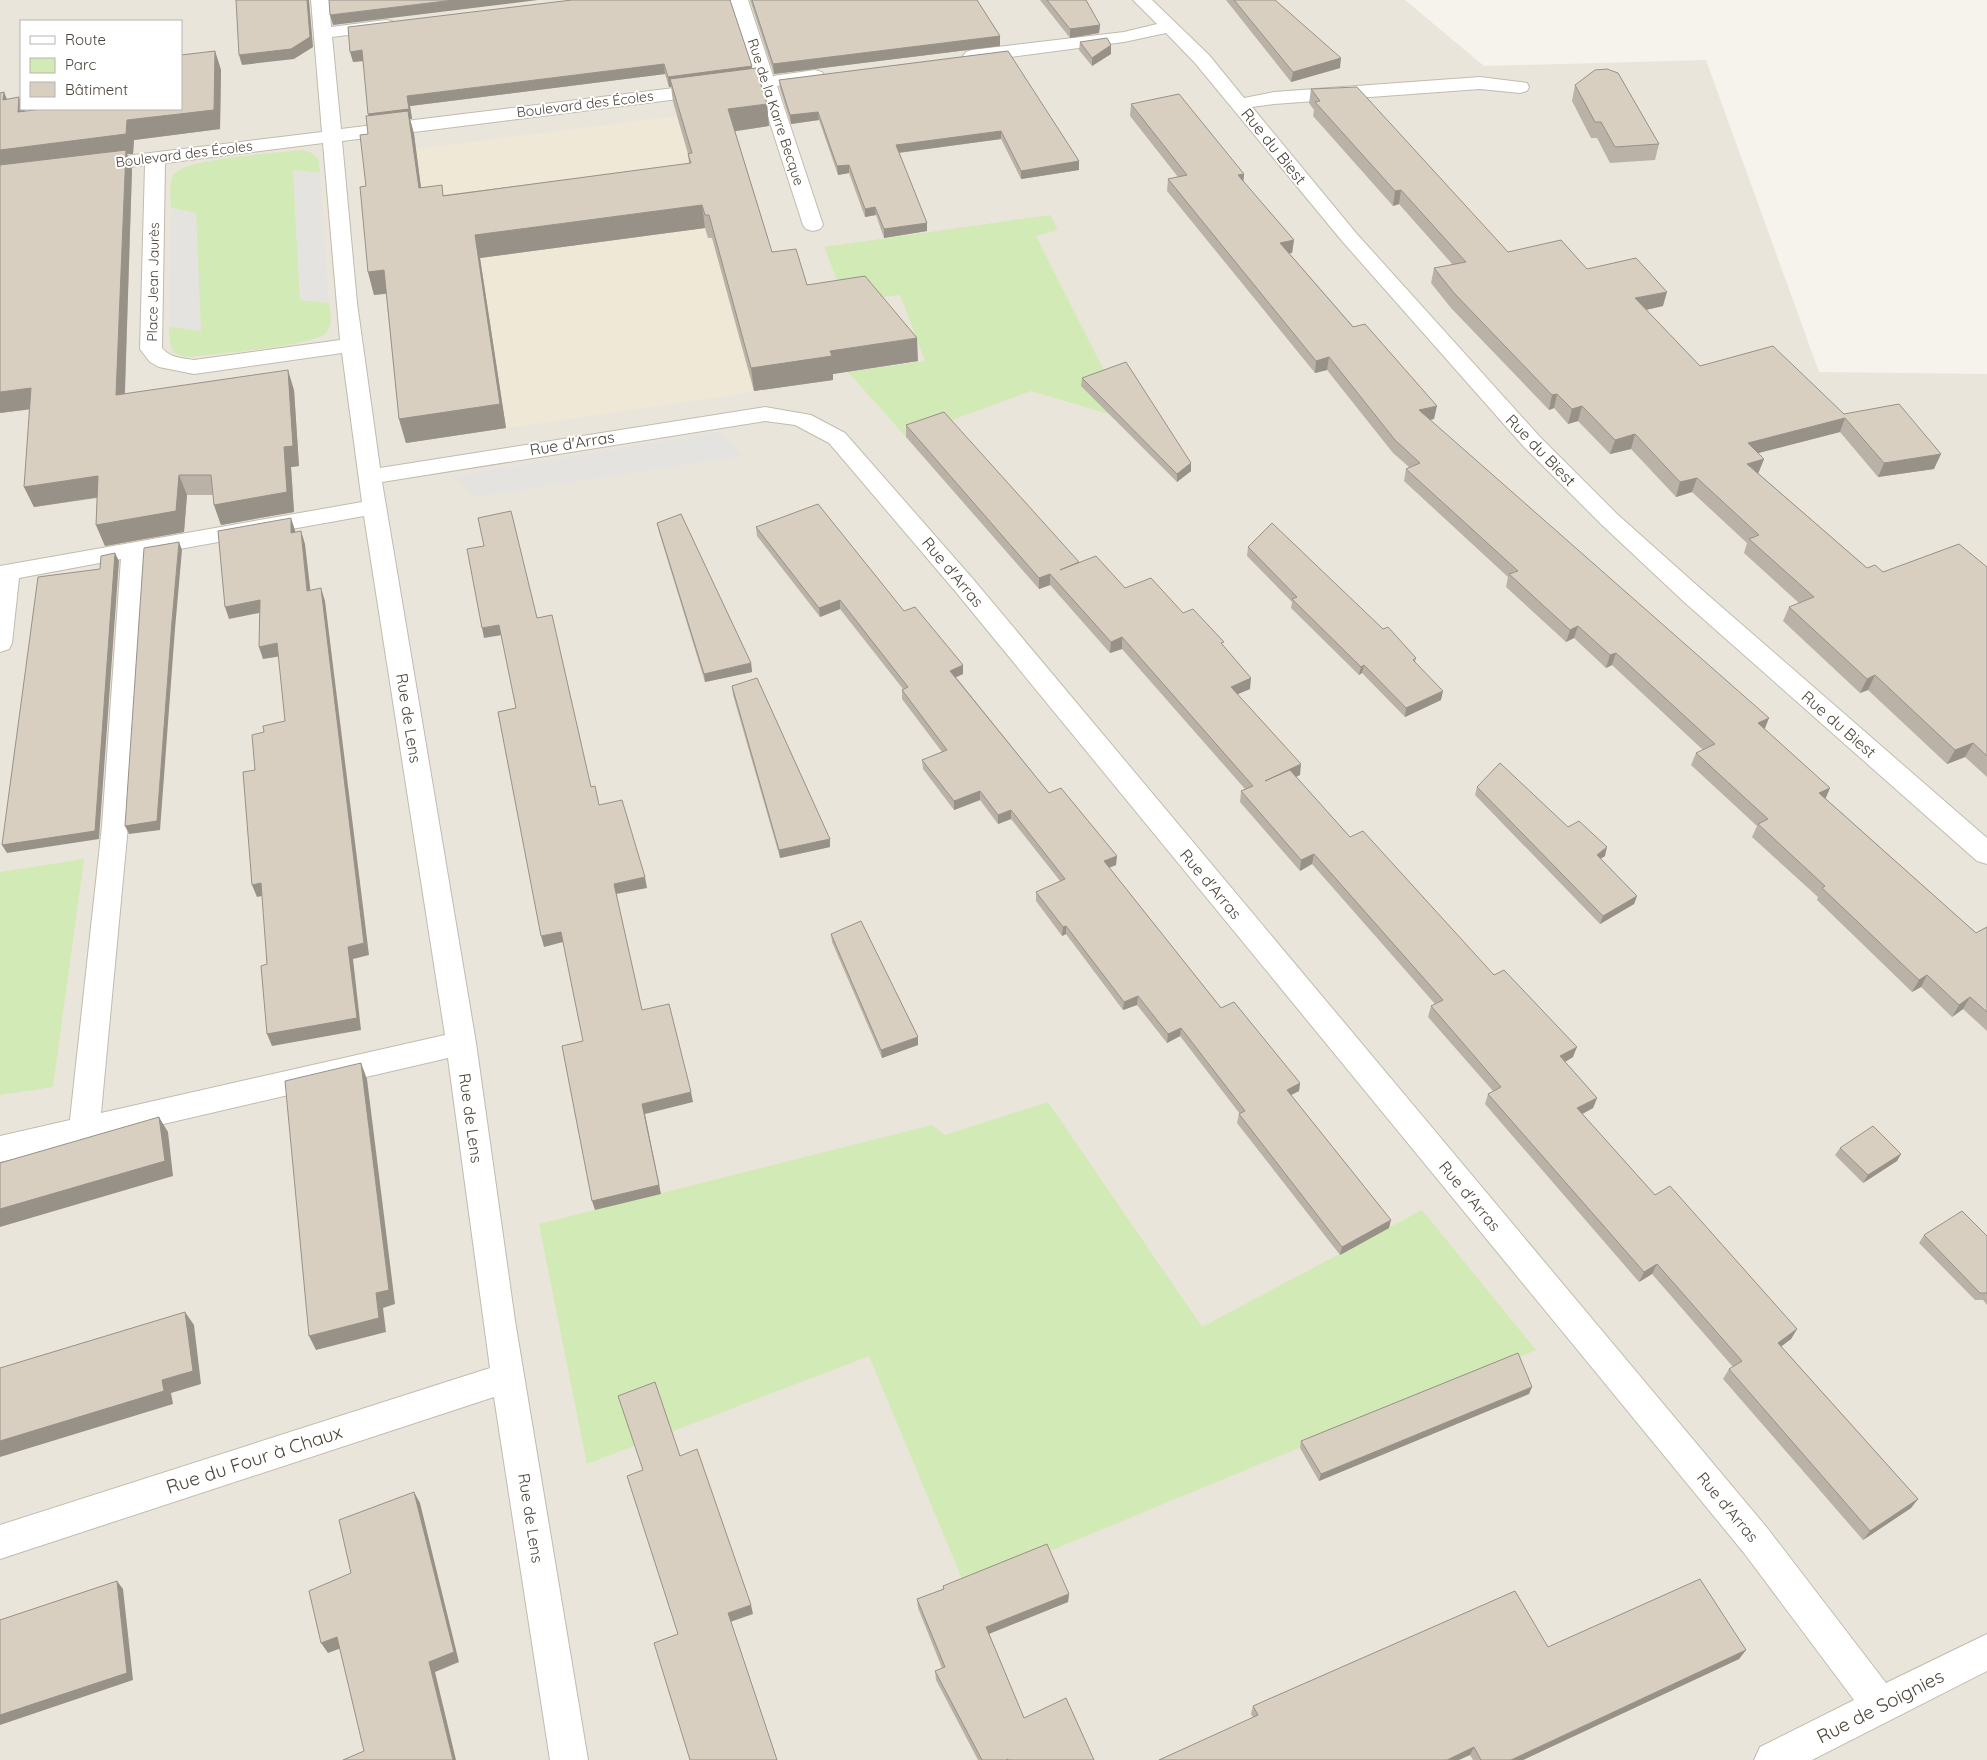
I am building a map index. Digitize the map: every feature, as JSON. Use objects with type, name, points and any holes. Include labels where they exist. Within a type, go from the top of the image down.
[{"type":"street","points":[[320,0],[346,303],[370,476]]},
{"type":"street","name":"Rue de la Karre Becque","points":[[739,0],[813,225]]},
{"type":"street","name":"Rue du Biest","points":[[1142,0],[1202,59],[1383,277],[1551,462],[1638,545],[1756,652],[1987,854]]},
{"type":"street","points":[[323,33],[402,24]]},
{"type":"street","points":[[952,59],[1124,37],[1170,27]]},
{"type":"street","name":"Boulevard des Écoles","points":[[74,168],[835,74]]},
{"type":"street","points":[[1240,104],[1274,98],[1480,83],[1520,87]]},
{"type":"street","name":"Place Jean Jaurès","points":[[155,158],[151,349],[158,357],[180,365],[208,366],[352,345]]},
{"type":"street","name":"Rue d'Arras","points":[[370,476],[765,414],[798,417],[825,429],[837,438],[964,585],[1756,1541],[1881,1706]]},
{"type":"street","name":"Rue de Lens","points":[[370,476],[461,1043],[499,1321],[569,1760]]},
{"type":"street","points":[[0,643],[4,573],[374,507]]},
{"type":"street","points":[[84,1130],[114,826],[134,549]]},
{"type":"street","points":[[0,1149],[461,1043]]},
{"type":"street","name":"Rue du Four à Chaux","points":[[0,1542],[509,1377]]},
{"type":"street","name":"Rue de Soignies","points":[[1774,1760],[1987,1652]]},
{"type":"shaded area","points":[[0,0],[1405,0],[1484,66],[1706,60],[1819,372],[1987,374],[1987,1760],[0,1760]]},
{"type":"shaded area","points":[[724,110],[775,275],[797,272],[833,380],[406,443],[388,293],[437,288],[416,149]]},
{"type":"shaded area","points":[[293,170],[320,173],[329,303],[300,300]]},
{"type":"shaded area","points":[[171,208],[196,213],[201,331],[169,326]]},
{"type":"shaded area","points":[[718,432],[743,456],[476,497],[451,476]]},
{"type":"green space","points":[[301,150],[310,152],[319,160],[320,173],[293,170],[300,299],[329,303],[331,319],[328,330],[317,338],[283,346],[191,357],[178,355],[170,344],[169,326],[200,331],[196,213],[171,208],[170,195],[173,176],[184,168],[215,160]]},
{"type":"green space","points":[[1050,215],[1058,230],[1036,236],[1129,420],[1031,391],[906,437],[848,372],[925,361],[900,295],[846,302],[824,247]]},
{"type":"green space","points":[[84,859],[53,1087],[0,1095],[0,872]]},
{"type":"green space","points":[[1048,1102],[1202,1327],[1422,1210],[1536,1350],[965,1586],[869,1356],[587,1464],[539,1224],[932,1125],[945,1135]]},
{"type":"building","points":[[236,0],[307,0],[310,37],[291,49],[239,55]]},
{"type":"building","points":[[329,0],[454,0],[330,15]]},
{"type":"building","points":[[572,0],[730,0],[752,66],[668,77],[664,64],[407,96],[409,109],[368,114],[362,50],[350,52],[348,27]]},
{"type":"building","points":[[752,0],[977,0],[1000,36],[773,64]]},
{"type":"building","points":[[1047,0],[1086,0],[1100,25],[1070,29]]},
{"type":"building","points":[[1234,0],[1275,0],[1341,58],[1293,72]]},
{"type":"building","points":[[1107,38],[1111,45],[1092,58],[1080,42]]},
{"type":"building","points":[[215,51],[214,110],[127,120],[126,134],[0,150],[0,93],[4,92],[3,100],[19,97],[18,112],[34,110],[182,110],[182,55]]},
{"type":"building","points":[[1008,51],[1079,161],[1021,171],[1001,131],[896,145],[927,223],[884,229],[875,207],[865,209],[849,165],[837,166],[818,112],[790,115],[779,80]]},
{"type":"building","points":[[756,68],[767,104],[728,109],[772,252],[796,249],[807,285],[865,276],[917,338],[830,351],[832,356],[751,368],[709,215],[705,215],[702,205],[475,235],[500,404],[399,419],[384,270],[368,272],[360,187],[366,186],[360,135],[368,134],[366,116],[408,111],[419,188],[442,185],[443,196],[691,163],[688,154],[692,153],[670,79]]},
{"type":"building","points":[[1607,69],[1618,73],[1659,144],[1615,147],[1601,122],[1595,122],[1575,85],[1595,70]]},
{"type":"building","points":[[1357,87],[1508,252],[1561,240],[1587,269],[1636,258],[1667,292],[1635,298],[1700,366],[1773,346],[1844,414],[1899,404],[1941,454],[1884,463],[1845,418],[1748,443],[1764,459],[1747,464],[1867,568],[1875,565],[1883,572],[1959,544],[1987,567],[1987,756],[1973,743],[1955,750],[1875,675],[1867,679],[1789,607],[1814,597],[1749,539],[1759,535],[1697,478],[1680,482],[1635,434],[1615,440],[1582,406],[1572,409],[1557,394],[1552,395],[1454,293],[1434,268],[1466,262],[1401,190],[1395,191],[1315,102],[1320,101],[1311,89]]},
{"type":"building","points":[[1179,94],[1244,174],[1238,175],[1294,240],[1280,243],[1353,327],[1365,324],[1437,406],[1419,410],[1769,718],[1758,723],[1830,788],[1819,793],[1976,933],[1987,927],[1987,1012],[1970,997],[1959,1005],[1927,975],[1919,980],[1822,888],[1825,886],[1758,824],[1768,819],[1696,753],[1715,744],[1616,653],[1610,655],[1578,626],[1570,630],[1509,574],[1518,571],[1406,469],[1420,463],[1395,440],[1329,357],[1316,361],[1168,179],[1187,175],[1131,104]]},
{"type":"building","points":[[126,150],[116,395],[288,370],[293,446],[284,447],[287,492],[214,505],[211,475],[179,475],[176,511],[96,525],[98,476],[24,487],[31,388],[0,392],[0,165]]},
{"type":"building","points":[[1126,362],[1191,463],[1177,474],[1082,378]]},
{"type":"building","points":[[944,412],[1079,562],[1060,570],[1096,556],[1125,588],[1151,578],[1183,613],[1193,609],[1224,642],[1221,643],[1251,678],[1231,687],[1301,764],[1265,781],[1290,770],[1350,837],[1363,831],[1494,975],[1504,970],[1577,1047],[1560,1056],[1597,1098],[1577,1108],[1655,1195],[1670,1186],[1797,1329],[1778,1343],[1918,1499],[1870,1531],[1729,1369],[1742,1361],[1657,1264],[1644,1272],[1488,1094],[1501,1087],[1431,1006],[1443,1000],[1314,854],[1301,860],[1241,791],[1253,786],[1122,637],[1111,642],[1050,574],[1039,578],[906,425]]},
{"type":"building","points":[[818,504],[904,611],[915,607],[963,665],[950,671],[1049,793],[1061,788],[1117,856],[1104,861],[1221,1008],[1234,1002],[1300,1083],[1287,1090],[1391,1220],[1342,1247],[1239,1114],[1245,1111],[1181,1028],[1168,1034],[1138,996],[1124,1002],[1066,926],[1063,927],[1036,892],[1065,879],[1011,810],[998,815],[980,791],[954,801],[922,760],[947,750],[902,690],[908,687],[840,600],[819,608],[756,527]]},
{"type":"building","points":[[511,511],[537,618],[552,615],[591,787],[595,786],[599,805],[622,800],[645,877],[614,884],[642,1010],[669,1004],[691,1092],[642,1104],[659,1185],[592,1201],[562,1046],[583,1041],[561,932],[541,936],[498,712],[516,708],[499,625],[482,628],[467,549],[484,546],[478,518]]},
{"type":"building","points":[[681,514],[751,663],[704,674],[657,523]]},
{"type":"building","points":[[291,518],[291,533],[301,531],[307,591],[321,588],[364,943],[348,947],[357,1018],[267,1034],[261,966],[267,964],[261,883],[252,885],[243,772],[255,770],[252,735],[264,732],[263,726],[285,721],[277,643],[259,647],[260,600],[225,607],[218,531]]},
{"type":"building","points":[[1272,523],[1383,629],[1388,627],[1416,658],[1413,660],[1443,691],[1406,708],[1364,665],[1361,667],[1292,599],[1297,597],[1248,547]]},
{"type":"building","points":[[179,542],[157,821],[125,826],[144,548]]},
{"type":"building","points":[[115,553],[95,831],[2,845],[38,577],[100,569],[101,556]]},
{"type":"building","points":[[757,678],[830,839],[779,850],[732,686]]},
{"type":"building","points":[[1500,763],[1568,827],[1579,821],[1607,847],[1597,855],[1637,896],[1603,916],[1477,787]]},
{"type":"building","points":[[861,921],[918,1037],[881,1050],[831,934]]},
{"type":"building","points":[[361,1063],[389,1290],[376,1293],[379,1318],[309,1336],[285,1081]]},
{"type":"building","points":[[159,1117],[165,1161],[0,1209],[0,1163]]},
{"type":"building","points":[[1873,1126],[1901,1154],[1868,1175],[1840,1148]]},
{"type":"building","points":[[1962,1211],[1987,1236],[1987,1293],[1980,1293],[1924,1235]]},
{"type":"building","points":[[185,1312],[193,1371],[162,1380],[164,1391],[0,1441],[0,1368]]},
{"type":"building","points":[[1518,1353],[1532,1387],[1321,1474],[1301,1441]]},
{"type":"building","points":[[655,1382],[680,1456],[697,1449],[751,1605],[728,1613],[777,1760],[690,1760],[654,1643],[678,1634],[627,1476],[643,1470],[618,1396]]},
{"type":"building","points":[[414,1492],[454,1652],[429,1662],[453,1760],[343,1760],[364,1751],[337,1637],[321,1643],[309,1591],[351,1573],[339,1520]]},
{"type":"building","points":[[1047,1544],[1069,1594],[986,1627],[1024,1718],[1066,1698],[1094,1760],[982,1760],[935,1671],[945,1667],[917,1599],[944,1589],[943,1586]]},
{"type":"building","points":[[1700,1579],[1746,1650],[1511,1760],[1481,1760],[1474,1747],[1447,1760],[1159,1760],[1258,1715],[1253,1706],[1515,1591],[1548,1647]]},
{"type":"building","points":[[117,1581],[127,1673],[0,1715],[0,1620]]}]
